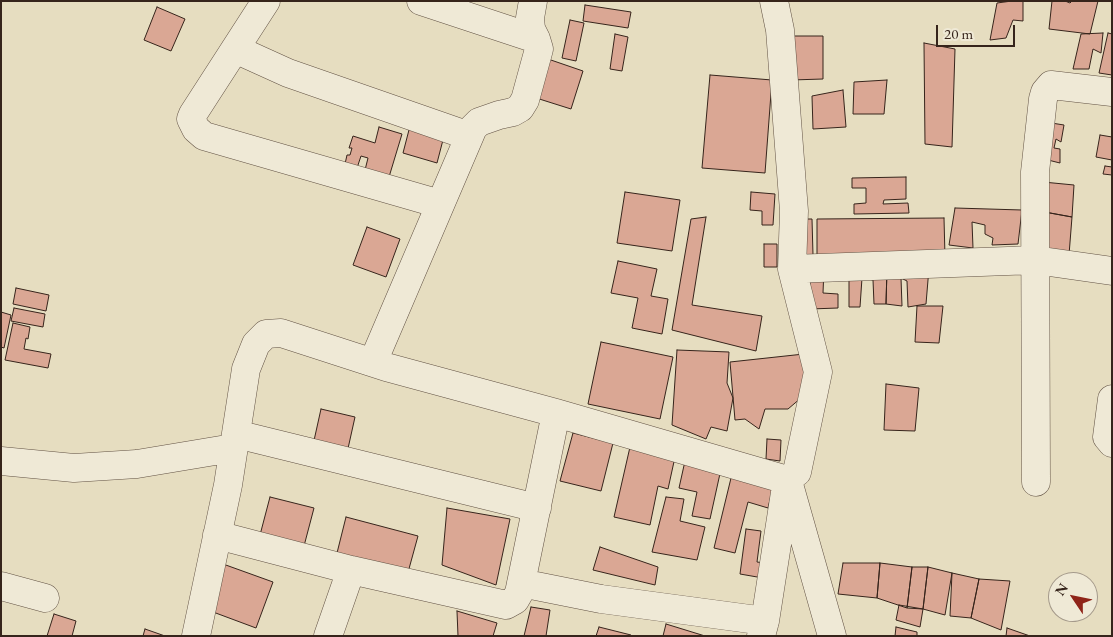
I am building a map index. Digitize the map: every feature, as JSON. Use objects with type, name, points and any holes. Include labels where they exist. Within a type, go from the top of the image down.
[{"type":"street","points":[[266,1],[193,114],[191,119],[196,129],[204,136],[440,204]]},
{"type":"street","points":[[421,1],[536,40]]},
{"type":"street","points":[[373,362],[473,128],[479,122],[513,112],[520,108],[525,100],[539,49],[531,29],[530,18],[533,1]]},
{"type":"street","points":[[521,583],[763,629],[787,480],[797,472],[818,372],[792,269],[794,211],[780,30],[774,1]]},
{"type":"street","points":[[236,49],[288,73],[469,136]]},
{"type":"street","points":[[1036,482],[1035,172],[1043,98],[1051,85],[1112,92]]},
{"type":"street","points":[[792,269],[1035,260],[1112,271]]},
{"type":"street","points":[[196,636],[228,485],[246,369],[256,344],[266,334],[281,333],[386,367],[556,413],[787,480]]},
{"type":"street","points":[[1112,399],[1107,436],[1112,443]]},
{"type":"street","points":[[217,535],[351,570],[506,605],[515,600],[519,593],[556,413]]},
{"type":"street","points":[[1,461],[74,468],[137,464],[235,441],[537,508]]},
{"type":"street","points":[[787,480],[832,636]]},
{"type":"street","points":[[328,636],[351,570]]},
{"type":"street","points":[[1,586],[45,598]]},
{"type":"building","points":[[1023,1],[1023,21],[1013,20],[1006,38],[990,40],[997,3]]},
{"type":"building","points":[[1052,1],[1070,3],[1072,1],[1098,1],[1090,34],[1049,29]]},
{"type":"building","points":[[585,5],[631,12],[628,28],[583,21]]},
{"type":"building","points":[[157,7],[185,19],[171,51],[144,40]]},
{"type":"building","points":[[570,20],[584,23],[576,61],[562,58]]},
{"type":"building","points":[[1103,33],[1101,53],[1093,49],[1089,69],[1073,69],[1081,34]]},
{"type":"building","points":[[1108,33],[1112,34],[1112,75],[1099,73]]},
{"type":"building","points":[[615,34],[628,37],[622,71],[610,69]]},
{"type":"building","points":[[790,36],[823,36],[823,79],[791,80]]},
{"type":"building","points":[[924,43],[955,49],[952,147],[925,144]]},
{"type":"building","points":[[545,58],[583,71],[571,109],[533,97]]},
{"type":"building","points":[[710,75],[772,80],[765,173],[702,168]]},
{"type":"building","points":[[887,80],[884,114],[853,114],[854,82]]},
{"type":"building","points":[[843,90],[846,127],[813,129],[812,96]]},
{"type":"building","points":[[1045,122],[1064,125],[1061,142],[1056,139],[1054,148],[1060,149],[1060,163],[1044,159]]},
{"type":"building","points":[[410,126],[444,136],[437,163],[403,153]]},
{"type":"building","points":[[379,127],[402,134],[389,177],[365,170],[368,158],[361,156],[357,168],[345,164],[347,155],[350,155],[352,148],[349,148],[353,136],[375,143]]},
{"type":"building","points":[[1100,135],[1112,137],[1112,160],[1096,157]]},
{"type":"building","points":[[1105,166],[1112,167],[1112,175],[1103,174]]},
{"type":"building","points":[[906,177],[906,199],[884,200],[883,204],[908,203],[909,213],[854,214],[854,204],[866,203],[866,188],[852,188],[852,178]]},
{"type":"building","points":[[1043,182],[1074,185],[1072,217],[1039,211]]},
{"type":"building","points":[[625,192],[680,200],[672,251],[617,243]]},
{"type":"building","points":[[751,192],[775,194],[773,225],[762,225],[762,211],[750,210]]},
{"type":"building","points":[[955,208],[1022,210],[1018,244],[992,245],[993,238],[985,234],[985,225],[972,222],[973,248],[949,245]]},
{"type":"building","points":[[1039,211],[1072,217],[1069,255],[1035,250]]},
{"type":"building","points":[[706,217],[692,305],[762,316],[756,351],[672,330],[691,219]]},
{"type":"building","points":[[944,218],[945,257],[817,259],[817,219]]},
{"type":"building","points":[[797,219],[812,219],[813,255],[798,255]]},
{"type":"building","points":[[367,227],[400,239],[386,277],[353,265]]},
{"type":"building","points":[[764,244],[777,244],[777,267],[764,267]]},
{"type":"building","points":[[618,261],[657,269],[651,296],[668,299],[662,334],[632,328],[638,298],[611,293]]},
{"type":"building","points":[[824,268],[823,293],[838,294],[838,308],[810,309],[810,275]]},
{"type":"building","points":[[929,268],[926,304],[908,307],[907,281],[901,278],[902,306],[886,304],[887,269]]},
{"type":"building","points":[[887,269],[886,304],[874,304],[873,280],[862,278],[860,307],[849,307],[849,273]]},
{"type":"building","points":[[16,288],[49,295],[46,311],[13,304]]},
{"type":"building","points":[[917,306],[943,306],[939,343],[915,342]]},
{"type":"building","points":[[14,308],[45,314],[43,327],[11,321]]},
{"type":"building","points":[[1,312],[11,315],[4,348],[1,347]]},
{"type":"building","points":[[13,323],[30,327],[24,349],[51,354],[48,368],[5,360]]},
{"type":"building","points":[[601,342],[673,357],[660,419],[588,404]]},
{"type":"building","points":[[677,350],[729,352],[727,383],[733,398],[727,431],[711,427],[706,439],[672,425]]},
{"type":"building","points":[[804,354],[808,392],[788,409],[765,409],[759,429],[745,419],[735,420],[730,362]]},
{"type":"building","points":[[886,384],[919,388],[915,431],[884,430]]},
{"type":"building","points":[[321,409],[355,417],[347,453],[313,445]]},
{"type":"building","points":[[573,433],[613,443],[601,491],[560,481]]},
{"type":"building","points":[[767,439],[781,440],[780,461],[766,459]]},
{"type":"building","points":[[630,447],[675,457],[668,489],[658,486],[650,525],[614,517]]},
{"type":"building","points":[[685,461],[721,469],[710,519],[692,516],[697,492],[679,488]]},
{"type":"building","points":[[732,474],[774,484],[768,508],[748,502],[735,553],[714,548]]},
{"type":"building","points":[[270,497],[314,508],[304,546],[260,535]]},
{"type":"building","points":[[666,497],[684,499],[680,521],[705,527],[697,560],[652,552]]},
{"type":"building","points":[[447,508],[510,519],[496,585],[442,565]]},
{"type":"building","points":[[346,517],[418,536],[407,576],[336,557]]},
{"type":"building","points":[[746,529],[761,531],[757,562],[765,563],[763,578],[740,574]]},
{"type":"building","points":[[600,547],[658,567],[655,585],[593,570]]},
{"type":"building","points":[[843,563],[880,563],[877,598],[838,594]]},
{"type":"building","points":[[880,563],[912,567],[907,608],[877,598]]},
{"type":"building","points":[[223,564],[273,582],[256,628],[205,609]]},
{"type":"building","points":[[912,567],[928,567],[923,609],[907,608]]},
{"type":"building","points":[[928,567],[952,573],[945,615],[923,609]]},
{"type":"building","points":[[952,573],[979,579],[971,618],[950,616]]},
{"type":"building","points":[[979,579],[1010,581],[1001,630],[971,618]]},
{"type":"building","points":[[899,605],[923,609],[920,627],[896,620]]},
{"type":"building","points":[[531,607],[550,610],[546,636],[524,636]]},
{"type":"building","points":[[457,611],[497,623],[493,636],[458,636]]},
{"type":"building","points":[[54,614],[76,621],[72,636],[47,636]]},
{"type":"building","points":[[666,624],[705,636],[663,636]]},
{"type":"building","points":[[599,627],[631,635],[596,636]]},
{"type":"building","points":[[896,627],[917,632],[917,636],[895,636]]},
{"type":"building","points":[[1007,628],[1030,636],[1006,636]]},
{"type":"building","points":[[145,629],[165,636],[143,636]]}]
